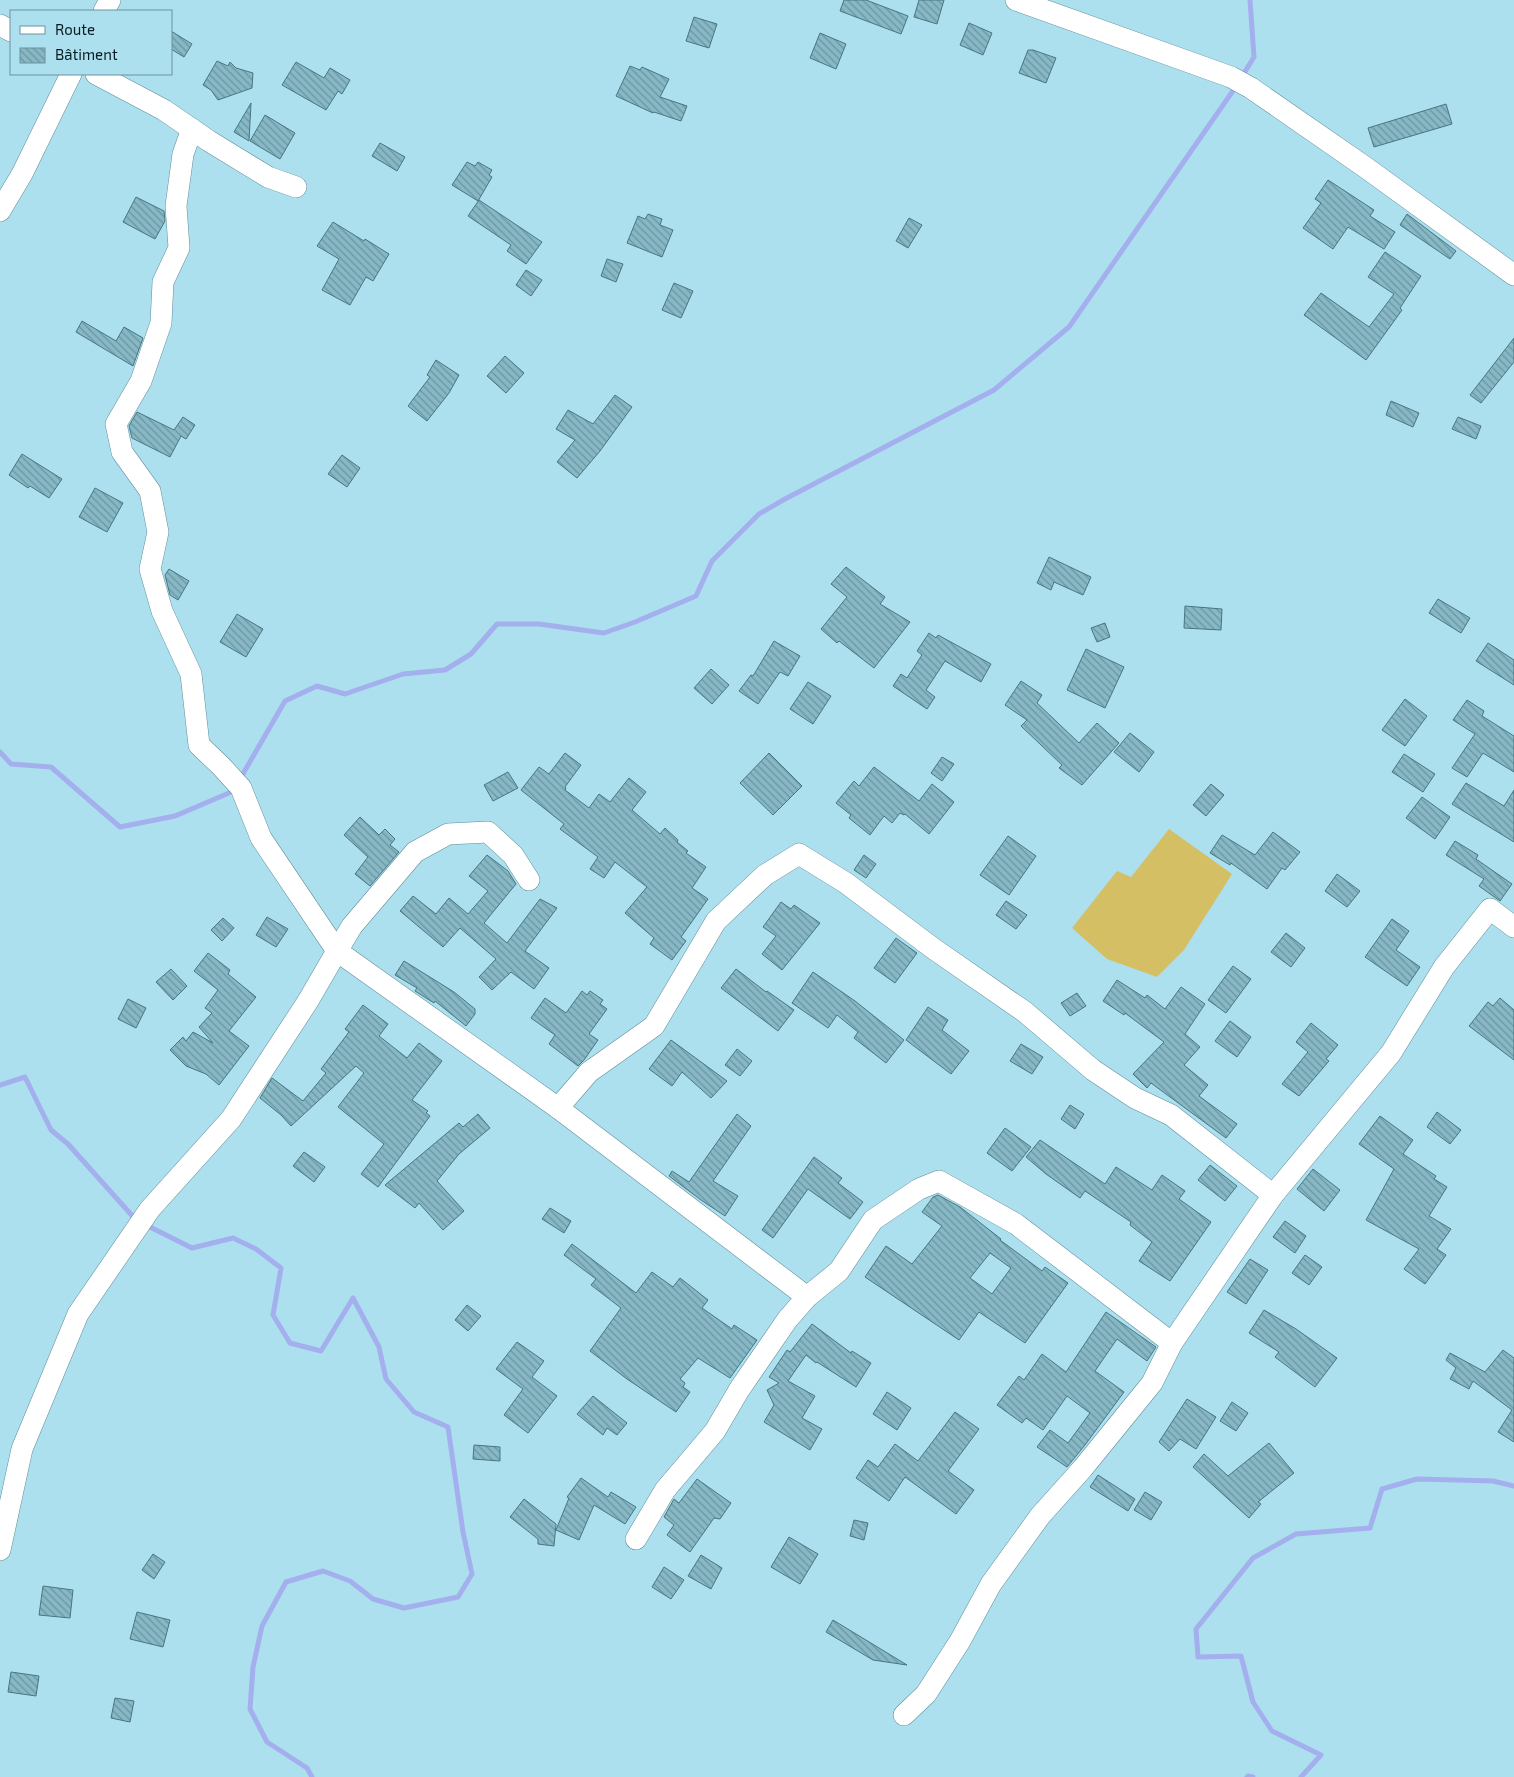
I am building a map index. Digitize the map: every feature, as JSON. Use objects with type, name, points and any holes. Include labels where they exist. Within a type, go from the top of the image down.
[{"type":"street","points":[[1016,0],[1231,77],[1252,88],[1514,275]]},
{"type":"street","points":[[0,212],[22,174],[71,75]]},
{"type":"street","points":[[98,75],[164,110],[268,176],[296,187]]},
{"type":"street","points":[[192,129],[183,154],[176,206],[179,248],[163,282],[161,323],[141,381],[116,424],[122,452],[150,491],[158,532],[150,569],[162,610],[191,674],[199,745],[235,781],[261,838],[337,951],[558,1108],[807,1297]]},
{"type":"street","points":[[0,1550],[22,1449],[78,1314],[150,1209],[230,1119],[308,1001],[352,926],[415,852],[448,834],[488,832],[513,855],[529,880]]},
{"type":"street","points":[[558,1108],[588,1072],[654,1026],[716,921],[765,875],[799,854],[846,883],[934,949],[1025,1012],[1092,1070],[1135,1098],[1171,1115],[1273,1195]]},
{"type":"street","points":[[904,1715],[926,1694],[960,1641],[991,1584],[1040,1516],[1083,1468],[1152,1383],[1172,1342],[1273,1195],[1391,1053],[1444,968],[1490,909],[1514,926]]},
{"type":"street","points":[[636,1539],[665,1490],[715,1431],[739,1390],[782,1328],[807,1297],[839,1271],[873,1220],[919,1189],[939,1181],[1016,1224],[1172,1342]]},
{"type":"shaded area","points":[[1169,829],[1232,874],[1184,950],[1157,977],[1107,959],[1072,928],[1117,871],[1131,877]]},
{"type":"building","points":[[844,0],[866,0],[908,16],[901,34],[840,11]]},
{"type":"building","points":[[919,0],[944,0],[937,24],[914,17]]},
{"type":"building","points":[[694,17],[717,24],[709,48],[686,41]]},
{"type":"building","points":[[969,23],[992,33],[983,55],[960,45]]},
{"type":"building","points":[[172,32],[192,44],[184,57],[172,50]]},
{"type":"building","points":[[820,33],[846,44],[836,69],[810,58]]},
{"type":"building","points":[[1028,50],[1056,58],[1046,83],[1019,73]]},
{"type":"building","points":[[217,61],[228,66],[230,62],[236,68],[253,73],[252,88],[218,100],[211,90],[203,85]]},
{"type":"building","points":[[296,62],[324,78],[330,68],[350,80],[342,94],[338,91],[326,110],[282,85]]},
{"type":"building","points":[[630,66],[640,70],[642,67],[669,79],[660,97],[687,106],[681,121],[653,113],[616,96]]},
{"type":"building","points":[[251,103],[249,141],[234,132]]},
{"type":"building","points":[[1446,104],[1452,124],[1374,147],[1368,128]]},
{"type":"building","points":[[265,115],[295,133],[280,159],[250,141]]},
{"type":"building","points":[[380,143],[405,157],[397,171],[372,156]]},
{"type":"building","points":[[467,162],[475,166],[478,162],[492,170],[489,175],[492,177],[478,201],[452,185]]},
{"type":"building","points":[[1328,180],[1374,210],[1370,216],[1395,232],[1384,249],[1348,227],[1333,249],[1303,228],[1321,203],[1315,199]]},
{"type":"building","points":[[136,197],[164,211],[165,221],[155,239],[123,222]]},
{"type":"building","points":[[479,200],[542,242],[526,264],[507,251],[511,245],[468,216]]},
{"type":"building","points":[[648,214],[662,219],[660,225],[673,230],[662,257],[627,243],[638,216],[645,219]]},
{"type":"building","points":[[1407,214],[1456,251],[1450,259],[1400,225]]},
{"type":"building","points":[[909,218],[922,225],[908,248],[896,241]]},
{"type":"building","points":[[333,222],[389,254],[373,281],[366,277],[350,305],[322,290],[339,259],[317,246]]},
{"type":"building","points":[[1385,252],[1421,276],[1400,308],[1402,310],[1366,360],[1304,315],[1321,293],[1369,327],[1394,294],[1368,277]]},
{"type":"building","points":[[607,259],[623,264],[616,282],[601,276]]},
{"type":"building","points":[[526,270],[542,280],[531,296],[516,285]]},
{"type":"building","points":[[674,283],[693,291],[681,318],[662,310]]},
{"type":"building","points":[[82,321],[116,341],[124,327],[143,338],[133,366],[76,332]]},
{"type":"building","points":[[1514,338],[1514,362],[1481,403],[1470,395]]},
{"type":"building","points":[[505,356],[524,373],[506,393],[487,376]]},
{"type":"building","points":[[436,360],[459,375],[449,393],[427,421],[408,406],[430,377],[427,375]]},
{"type":"building","points":[[615,395],[632,407],[600,451],[577,478],[557,462],[575,440],[556,429],[568,410],[593,424]]},
{"type":"building","points":[[1391,401],[1419,413],[1413,427],[1386,415]]},
{"type":"building","points":[[137,412],[174,430],[183,417],[195,425],[186,439],[181,436],[170,457],[132,438],[129,426]]},
{"type":"building","points":[[1458,417],[1481,426],[1476,439],[1452,429]]},
{"type":"building","points":[[22,454],[62,479],[49,498],[30,486],[28,488],[9,475]]},
{"type":"building","points":[[342,455],[360,468],[347,487],[328,474]]},
{"type":"building","points":[[95,488],[123,503],[107,532],[79,517]]},
{"type":"building","points":[[1049,557],[1091,577],[1083,595],[1054,582],[1051,590],[1037,583]]},
{"type":"building","points":[[846,567],[885,597],[880,604],[910,622],[874,668],[839,641],[837,643],[821,629],[847,597],[831,584]]},
{"type":"building","points":[[169,569],[189,581],[178,600],[170,595],[165,575]]},
{"type":"building","points":[[1438,599],[1470,618],[1461,633],[1429,613]]},
{"type":"building","points":[[1185,606],[1222,609],[1221,630],[1184,628]]},
{"type":"building","points":[[237,614],[263,629],[246,657],[220,642]]},
{"type":"building","points":[[1105,623],[1110,637],[1097,642],[1091,628]]},
{"type":"building","points":[[929,633],[936,638],[938,635],[991,664],[981,682],[945,661],[926,690],[935,697],[927,709],[893,686],[901,674],[907,678],[922,655],[917,651]]},
{"type":"building","points":[[774,641],[800,656],[788,676],[780,672],[758,704],[739,691],[751,675],[753,676]]},
{"type":"building","points":[[1488,643],[1514,660],[1514,685],[1476,661]]},
{"type":"building","points":[[1086,649],[1124,667],[1105,708],[1067,690]]},
{"type":"building","points":[[711,669],[729,685],[712,704],[694,688]]},
{"type":"building","points":[[1021,681],[1042,695],[1037,703],[1079,743],[1097,723],[1119,743],[1082,785],[1059,768],[1062,765],[1021,726],[1027,720],[1005,705]]},
{"type":"building","points":[[808,682],[831,696],[813,724],[790,709]]},
{"type":"building","points":[[1405,699],[1427,716],[1405,746],[1382,730]]},
{"type":"building","points":[[1467,700],[1484,711],[1482,716],[1514,736],[1514,772],[1483,753],[1467,777],[1452,768],[1475,734],[1453,720]]},
{"type":"building","points":[[1130,733],[1154,752],[1139,772],[1114,752]]},
{"type":"building","points":[[565,753],[581,765],[565,787],[565,790],[589,808],[599,794],[610,802],[629,778],[646,792],[632,810],[660,834],[665,828],[688,851],[686,853],[706,867],[692,888],[708,899],[681,937],[686,941],[672,960],[650,944],[654,938],[625,913],[647,887],[615,862],[604,878],[590,869],[598,857],[560,829],[564,824],[521,790],[539,767],[549,774]]},
{"type":"building","points":[[769,753],[802,786],[773,815],[740,783]]},
{"type":"building","points":[[1404,754],[1435,774],[1423,792],[1392,772]]},
{"type":"building","points":[[942,757],[954,764],[942,781],[931,773]]},
{"type":"building","points":[[874,767],[919,801],[932,784],[954,802],[929,834],[905,814],[900,813],[892,823],[884,816],[870,835],[849,818],[851,815],[836,803],[854,781],[859,786]]},
{"type":"building","points":[[508,772],[518,788],[493,801],[484,785]]},
{"type":"building","points":[[1466,783],[1504,806],[1514,790],[1514,842],[1452,804]]},
{"type":"building","points":[[1211,784],[1224,795],[1206,816],[1193,805]]},
{"type":"building","points":[[1422,797],[1450,817],[1435,839],[1406,818]]},
{"type":"building","points":[[360,817],[379,835],[385,829],[395,839],[390,845],[399,852],[370,886],[355,874],[368,857],[344,835]]},
{"type":"building","points":[[1273,832],[1300,852],[1285,870],[1282,868],[1267,889],[1231,863],[1230,865],[1210,853],[1222,835],[1255,855]]},
{"type":"building","points":[[1008,836],[1036,856],[1009,895],[980,875]]},
{"type":"building","points":[[1455,841],[1478,855],[1476,859],[1512,884],[1500,901],[1479,886],[1484,879],[1446,855]]},
{"type":"building","points":[[487,855],[508,871],[516,884],[484,923],[507,943],[540,899],[557,908],[525,951],[549,968],[534,989],[511,972],[492,990],[479,977],[496,959],[460,928],[443,947],[400,911],[413,896],[436,914],[449,898],[468,914],[488,891],[469,876]]},
{"type":"building","points":[[864,855],[876,864],[866,878],[854,870]]},
{"type":"building","points":[[1337,874],[1360,891],[1347,907],[1325,891]]},
{"type":"building","points":[[1006,901],[1027,915],[1016,929],[996,915]]},
{"type":"building","points":[[781,902],[791,909],[794,905],[820,923],[782,970],[762,954],[776,936],[763,927]]},
{"type":"building","points":[[267,917],[288,929],[276,947],[256,935]]},
{"type":"building","points":[[223,918],[234,928],[222,941],[211,930]]},
{"type":"building","points":[[1392,919],[1409,931],[1396,950],[1420,967],[1407,986],[1365,957]]},
{"type":"building","points":[[1286,933],[1305,948],[1291,967],[1271,952]]},
{"type":"building","points":[[896,938],[917,953],[895,983],[874,968]]},
{"type":"building","points":[[208,953],[230,970],[228,974],[256,997],[229,1031],[249,1046],[219,1085],[206,1074],[186,1066],[170,1050],[183,1037],[186,1041],[193,1032],[213,1043],[199,1027],[212,1013],[205,1008],[218,990],[194,971]]},
{"type":"building","points":[[404,961],[454,992],[475,1009],[475,1014],[466,1026],[435,1001],[434,1003],[415,991],[417,988],[395,975]]},
{"type":"building","points":[[1233,966],[1251,979],[1226,1013],[1208,1000]]},
{"type":"building","points":[[171,969],[187,986],[173,1000],[156,982]]},
{"type":"building","points":[[736,969],[794,1010],[778,1031],[721,988]]},
{"type":"building","points":[[813,972],[855,1001],[904,1040],[886,1063],[854,1038],[858,1032],[837,1015],[828,1028],[792,1003]]},
{"type":"building","points":[[1117,980],[1145,998],[1147,995],[1165,1009],[1181,987],[1205,1004],[1185,1034],[1200,1047],[1184,1065],[1208,1085],[1199,1096],[1237,1124],[1226,1138],[1151,1083],[1147,1088],[1133,1074],[1164,1042],[1125,1013],[1124,1015],[1103,1001]]},
{"type":"building","points":[[582,991],[587,995],[590,991],[603,1000],[600,1004],[607,1009],[589,1034],[598,1040],[578,1066],[549,1044],[555,1035],[531,1018],[545,998],[566,1013]]},
{"type":"building","points":[[1077,993],[1086,1006],[1070,1016],[1061,1003]]},
{"type":"building","points":[[1500,998],[1514,1010],[1514,1060],[1469,1026],[1488,1002],[1493,1006]]},
{"type":"building","points":[[128,999],[146,1008],[136,1028],[118,1019]]},
{"type":"building","points":[[363,1005],[388,1024],[379,1036],[407,1058],[419,1043],[442,1061],[412,1100],[428,1111],[426,1113],[430,1116],[378,1187],[361,1174],[384,1144],[338,1107],[364,1073],[356,1066],[291,1126],[260,1098],[272,1078],[303,1101],[326,1073],[321,1069],[349,1032],[345,1029]]},
{"type":"building","points":[[928,1007],[948,1020],[942,1030],[969,1051],[951,1074],[906,1040]]},
{"type":"building","points":[[1230,1021],[1251,1037],[1237,1057],[1215,1041]]},
{"type":"building","points":[[1311,1023],[1338,1045],[1326,1059],[1329,1061],[1299,1096],[1282,1084],[1308,1052],[1296,1042]]},
{"type":"building","points":[[671,1040],[727,1081],[711,1098],[682,1072],[672,1086],[649,1069]]},
{"type":"building","points":[[1021,1044],[1043,1057],[1032,1074],[1010,1061]]},
{"type":"building","points":[[737,1049],[752,1061],[740,1076],[725,1065]]},
{"type":"building","points":[[1070,1105],[1084,1114],[1075,1129],[1061,1119]]},
{"type":"building","points":[[1437,1112],[1461,1130],[1450,1144],[1427,1127]]},
{"type":"building","points":[[478,1114],[490,1128],[459,1154],[437,1181],[464,1211],[443,1230],[419,1203],[415,1208],[385,1185],[459,1123],[463,1127]]},
{"type":"building","points":[[737,1114],[751,1126],[713,1181],[738,1196],[725,1216],[669,1176],[672,1171],[689,1182]]},
{"type":"building","points":[[1380,1116],[1413,1140],[1403,1154],[1436,1176],[1434,1179],[1447,1187],[1429,1216],[1451,1229],[1437,1249],[1446,1255],[1425,1284],[1404,1269],[1419,1249],[1366,1220],[1394,1169],[1359,1144]]},
{"type":"building","points":[[1005,1128],[1031,1147],[1012,1171],[987,1153]]},
{"type":"building","points":[[1040,1140],[1105,1184],[1116,1167],[1152,1190],[1162,1175],[1185,1191],[1179,1199],[1211,1222],[1170,1281],[1139,1261],[1152,1242],[1130,1225],[1131,1222],[1085,1191],[1080,1198],[1026,1157]]},
{"type":"building","points":[[304,1152],[325,1167],[314,1182],[293,1166]]},
{"type":"building","points":[[814,1157],[842,1178],[838,1183],[863,1202],[850,1219],[808,1189],[773,1238],[762,1230]]},
{"type":"building","points":[[1210,1165],[1237,1186],[1225,1201],[1198,1180]]},
{"type":"building","points":[[1313,1169],[1340,1190],[1324,1211],[1297,1189]]},
{"type":"building","points":[[938,1195],[960,1207],[1042,1271],[1045,1267],[1068,1283],[1025,1343],[979,1312],[959,1340],[865,1277],[886,1246],[912,1264],[942,1226],[922,1212],[933,1197]],"holes":[[[990,1253],[1011,1268],[992,1294],[970,1278]]]},
{"type":"building","points":[[550,1208],[571,1221],[564,1233],[542,1219]]},
{"type":"building","points":[[1285,1221],[1306,1236],[1295,1253],[1273,1237]]},
{"type":"building","points":[[572,1244],[636,1293],[652,1272],[673,1287],[680,1278],[708,1300],[702,1308],[732,1329],[734,1325],[757,1340],[730,1378],[698,1358],[680,1379],[685,1383],[683,1387],[690,1392],[676,1412],[590,1351],[621,1308],[591,1285],[596,1279],[564,1255]]},
{"type":"building","points":[[1305,1255],[1322,1267],[1309,1285],[1292,1273]]},
{"type":"building","points":[[1250,1259],[1268,1270],[1246,1304],[1227,1292]]},
{"type":"building","points":[[467,1305],[481,1316],[468,1331],[455,1320]]},
{"type":"building","points":[[1264,1310],[1296,1329],[1337,1358],[1315,1387],[1275,1357],[1279,1352],[1249,1333]]},
{"type":"building","points":[[1106,1312],[1156,1347],[1147,1361],[1117,1339],[1095,1371],[1124,1392],[1067,1467],[1037,1447],[1050,1430],[1068,1443],[1090,1413],[1067,1396],[1043,1430],[1026,1418],[1022,1423],[997,1405],[1019,1376],[1024,1380],[1042,1354],[1066,1372]]},
{"type":"building","points":[[812,1324],[851,1353],[852,1351],[871,1363],[856,1387],[806,1355],[788,1381],[815,1396],[802,1418],[822,1429],[810,1450],[764,1422],[774,1405],[767,1390],[779,1383],[769,1377],[787,1350],[790,1352]]},
{"type":"building","points":[[517,1342],[544,1361],[532,1377],[557,1396],[528,1433],[504,1415],[523,1389],[496,1369]]},
{"type":"building","points":[[1503,1350],[1514,1358],[1514,1442],[1498,1432],[1512,1410],[1473,1381],[1469,1389],[1450,1379],[1456,1368],[1446,1360],[1450,1353],[1485,1372]]},
{"type":"building","points":[[887,1392],[911,1408],[897,1430],[873,1414]]},
{"type":"building","points":[[593,1396],[627,1423],[617,1435],[607,1428],[603,1435],[577,1414]]},
{"type":"building","points":[[1187,1399],[1216,1417],[1196,1449],[1180,1439],[1169,1451],[1159,1442]]},
{"type":"building","points":[[1232,1402],[1248,1413],[1236,1431],[1220,1421]]},
{"type":"building","points":[[955,1412],[979,1429],[948,1471],[974,1490],[956,1514],[905,1477],[889,1501],[856,1478],[868,1460],[878,1467],[895,1444],[918,1461]]},
{"type":"building","points":[[1269,1443],[1294,1473],[1258,1502],[1261,1504],[1249,1518],[1193,1467],[1204,1454],[1228,1476]]},
{"type":"building","points":[[474,1445],[500,1447],[500,1461],[473,1459]]},
{"type":"building","points":[[1098,1475],[1135,1499],[1128,1511],[1090,1487]]},
{"type":"building","points":[[581,1478],[608,1497],[611,1492],[636,1507],[625,1524],[594,1505],[579,1540],[556,1530],[569,1498],[567,1497]]},
{"type":"building","points":[[697,1479],[731,1503],[720,1519],[714,1518],[690,1552],[667,1535],[674,1525],[664,1517],[674,1499],[679,1503]]},
{"type":"building","points":[[1145,1492],[1162,1502],[1151,1520],[1134,1510]]},
{"type":"building","points":[[524,1499],[556,1524],[554,1546],[538,1544],[538,1539],[510,1517]]},
{"type":"building","points":[[854,1520],[868,1523],[864,1540],[850,1536]]},
{"type":"building","points":[[789,1537],[818,1554],[800,1584],[771,1567]]},
{"type":"building","points":[[153,1554],[165,1562],[154,1579],[142,1570]]},
{"type":"building","points":[[701,1555],[722,1568],[711,1589],[688,1576]]},
{"type":"building","points":[[664,1567],[684,1580],[671,1599],[652,1587]]},
{"type":"building","points":[[43,1586],[73,1590],[70,1618],[39,1615]]},
{"type":"building","points":[[137,1612],[170,1620],[163,1647],[130,1639]]},
{"type":"building","points":[[833,1620],[907,1665],[873,1660],[826,1632]]},
{"type":"building","points":[[11,1672],[39,1676],[36,1696],[8,1692]]},
{"type":"building","points":[[115,1698],[134,1701],[130,1722],[111,1718]]},
{"type":"waterway","points":[[1241,78],[1254,57],[1250,0]]},
{"type":"waterway","points":[[240,779],[285,701],[317,686],[345,694],[403,674],[445,670],[471,654],[497,624],[539,624],[604,633],[696,596],[712,561],[759,514],[994,390],[1069,327],[1237,85]]},
{"type":"waterway","points":[[0,752],[11,764],[51,767],[120,827],[175,816],[229,793],[233,788]]},
{"type":"waterway","points":[[0,1085],[25,1077],[51,1130],[68,1144],[136,1220]]},
{"type":"waterway","points":[[146,1225],[192,1248],[233,1238],[256,1249],[281,1268],[273,1315],[290,1343],[321,1351],[353,1298],[379,1347],[386,1379],[414,1412],[448,1427],[463,1532],[472,1574],[458,1597],[404,1608],[373,1599],[350,1581],[323,1571],[286,1582],[262,1626],[253,1667],[250,1709],[267,1742],[307,1768],[312,1777]]},
{"type":"waterway","points":[[1301,1777],[1321,1755],[1272,1731],[1253,1702],[1241,1656],[1198,1657],[1196,1629],[1253,1558],[1296,1534],[1370,1528],[1382,1489],[1417,1479],[1493,1481],[1514,1486]]},
{"type":"waterway","points":[[1247,1777],[1253,1777]]}]
